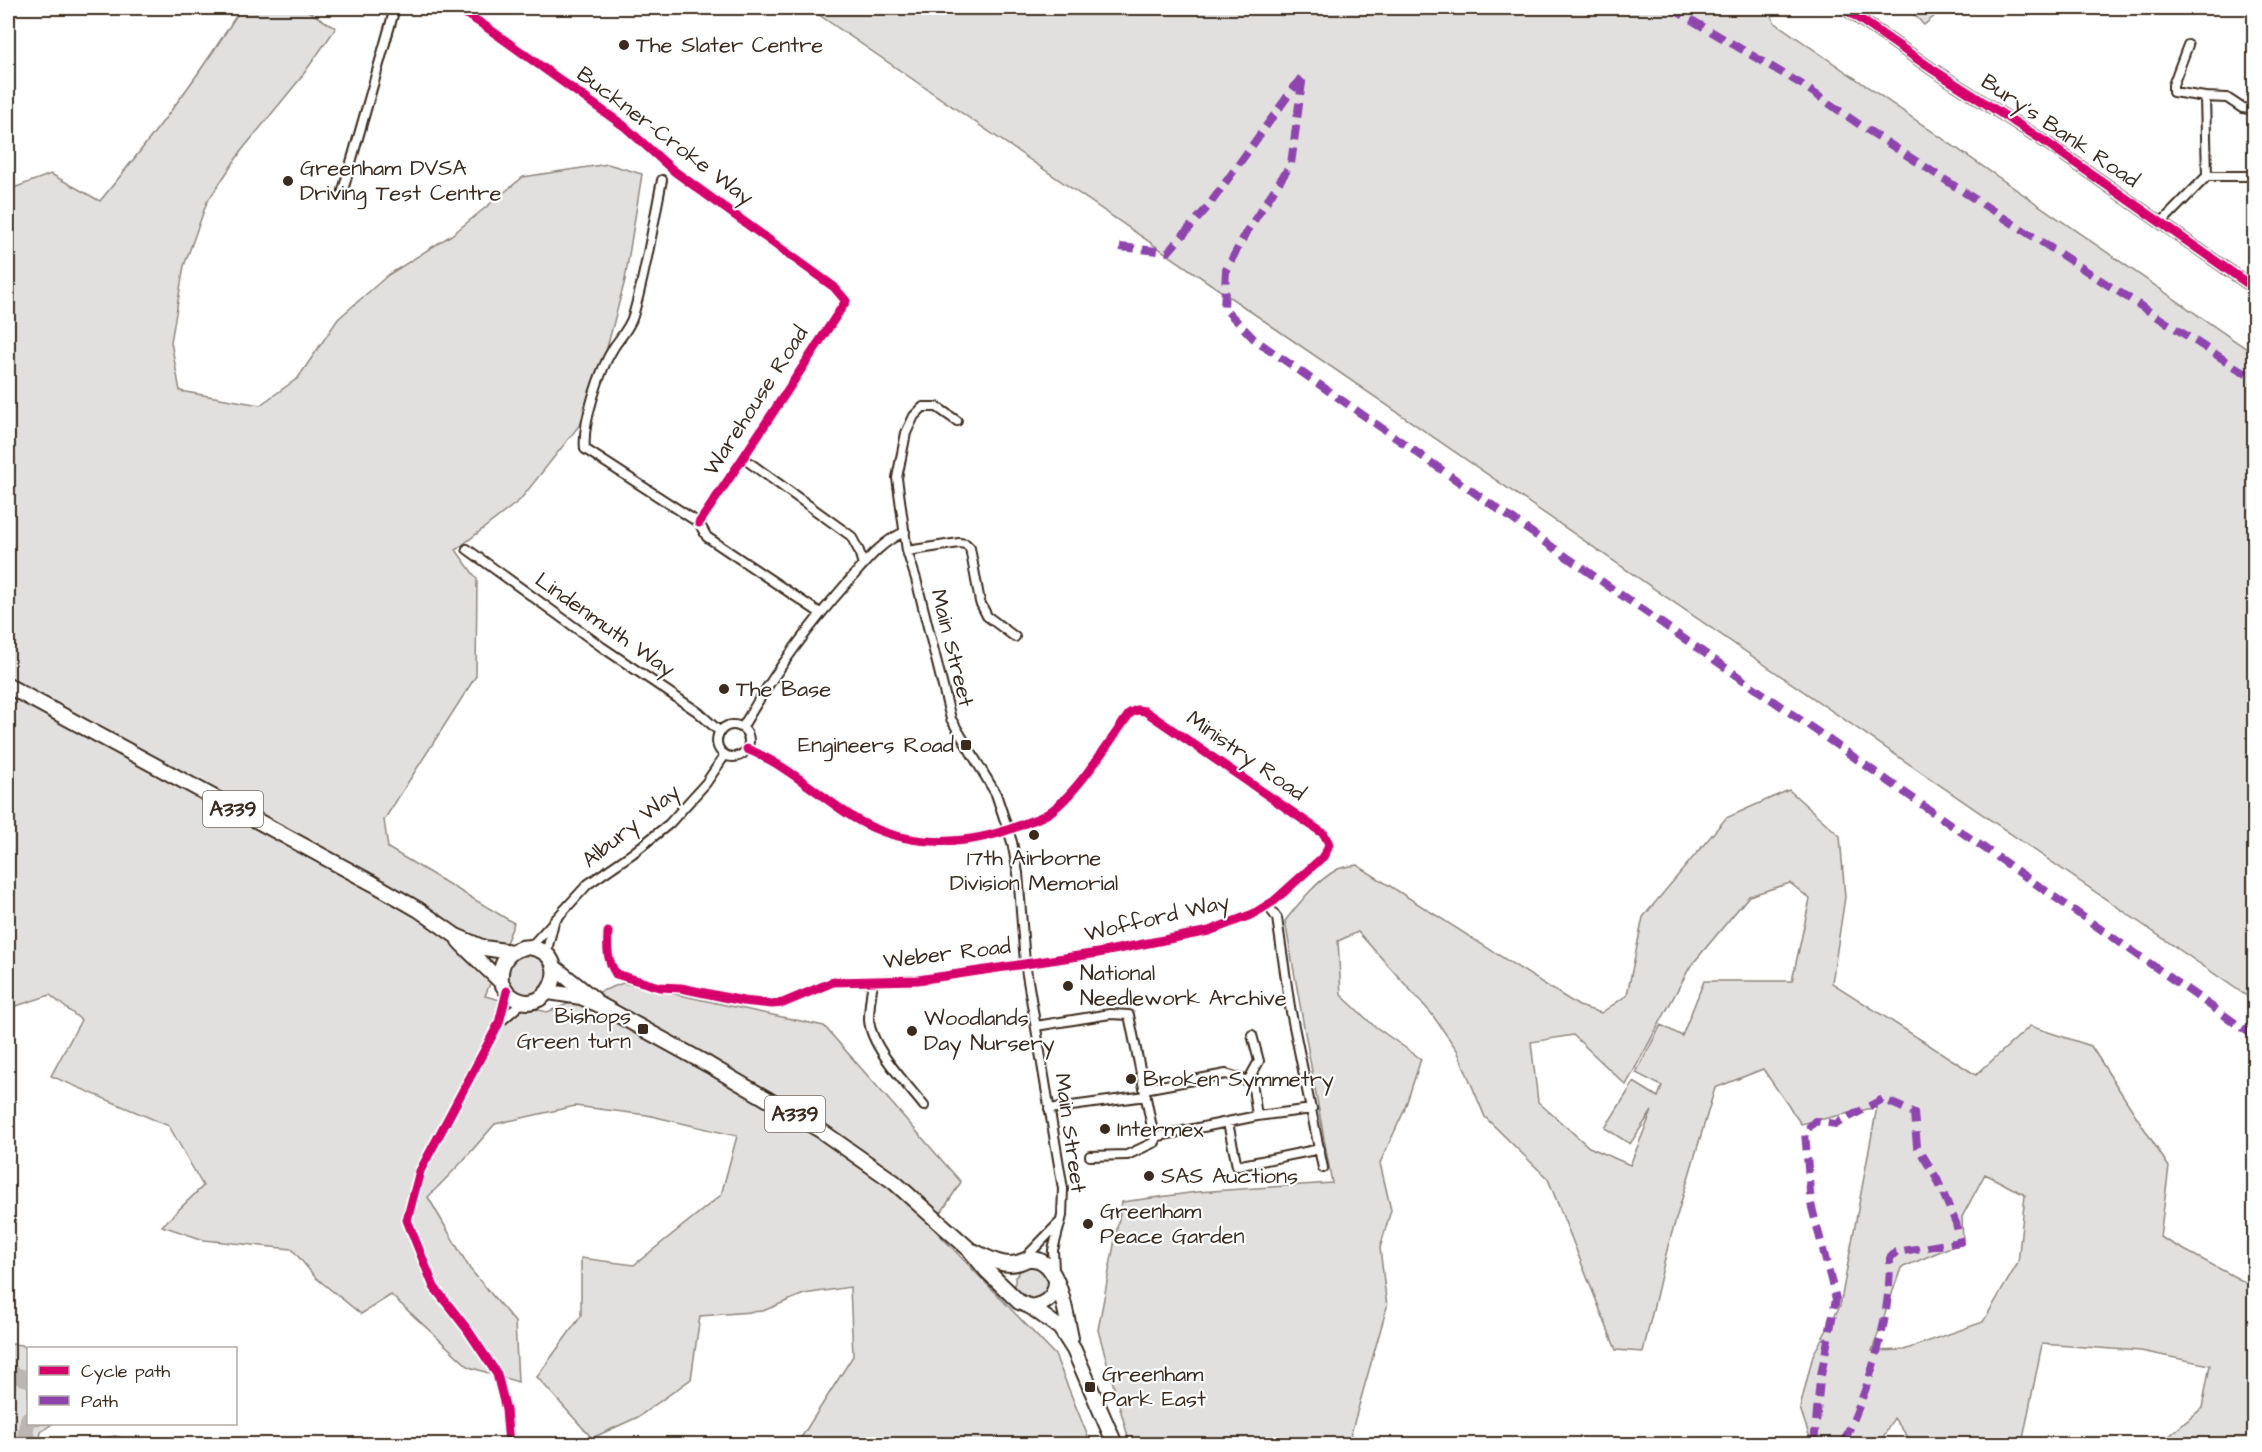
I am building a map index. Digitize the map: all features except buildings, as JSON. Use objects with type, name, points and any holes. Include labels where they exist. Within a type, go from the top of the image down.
[{"type":"highway","name":"A339","points":[[8,686],[419,910],[456,936],[504,987]]},
{"type":"highway","name":"A339","points":[[456,936],[484,948],[519,950]]},
{"type":"highway","points":[[536,949],[546,954],[554,967],[554,980],[549,992],[533,1001],[524,1001],[512,996],[504,987],[502,966],[519,950],[536,949]]},
{"type":"highway","name":"A339","points":[[554,967],[602,1006]]},
{"type":"highway","name":"A339","points":[[549,992],[581,997],[602,1006],[746,1085],[820,1130],[894,1182],[969,1249],[1014,1298]]},
{"type":"highway","name":"A339","points":[[969,1249],[998,1262],[1008,1264],[1020,1262]]},
{"type":"highway","points":[[1055,1275],[1053,1295],[1048,1301],[1032,1306],[1025,1305],[1014,1298],[1008,1283],[1009,1275],[1020,1262],[1036,1259],[1043,1261],[1055,1275],[1074,1350],[1114,1444]]},
{"type":"highway","points":[[1032,1306],[1060,1328],[1074,1350]]},
{"type":"street","points":[[342,194],[395,8]]},
{"type":"street","name":"Buckner-Croke Way","points":[[457,8],[626,128],[674,171],[834,287],[846,301]]},
{"type":"street","name":"Bury's Bank Road","points":[[1844,8],[1932,69],[2044,141],[2254,288]]},
{"type":"street","points":[[2188,45],[2173,85],[2173,92],[2227,98],[2242,108],[2250,109],[2254,104]]},
{"type":"street","points":[[2205,97],[2207,176]]},
{"type":"street","points":[[2161,223],[2207,176],[2254,176]]},
{"type":"street","points":[[662,180],[633,319],[607,360],[587,418],[585,448],[699,523],[707,537],[820,613]]},
{"type":"street","name":"Warehouse Road","points":[[699,523],[846,301]]},
{"type":"street","name":"Main Street","points":[[957,422],[936,407],[923,407],[914,416],[906,433],[897,478],[907,551],[951,719],[996,794],[1009,830],[1018,873],[1025,963],[1063,1190],[1062,1216],[1053,1250],[1055,1275]]},
{"type":"street","points":[[743,459],[851,536],[863,565]]},
{"type":"street","points":[[742,728],[777,672],[820,613],[888,541],[905,532]]},
{"type":"street","points":[[907,551],[959,543],[966,544],[970,548],[980,602],[987,616],[1015,637]]},
{"type":"street","name":"Lindenmuth Way","points":[[467,549],[602,647],[698,712],[720,732]]},
{"type":"street","name":"Ministry Road","points":[[1009,830],[1048,814],[1063,801],[1130,713],[1137,710],[1145,711],[1324,834]]},
{"type":"street","points":[[732,725],[742,728],[748,735],[747,749],[740,756],[725,755],[718,747],[720,732],[732,725]]},
{"type":"street","points":[[747,749],[767,758],[854,818],[897,836],[924,841],[953,842],[983,838],[1009,830]]},
{"type":"street","name":"Albury Way","points":[[519,950],[535,942],[588,884],[633,853],[669,824],[706,783],[725,755]]},
{"type":"street","name":"Wofford Way","points":[[1025,963],[1098,953],[1198,933],[1236,921],[1268,906],[1294,885],[1324,855],[1329,844],[1324,834]]},
{"type":"street","points":[[1268,906],[1277,918],[1290,1007],[1323,1168]]},
{"type":"street","name":"Albury Way","points":[[546,954],[554,921]]},
{"type":"street","name":"Weber Road","points":[[608,932],[609,964],[616,974],[659,987],[681,988],[772,1004],[783,1003],[833,981],[873,982],[955,976],[1025,963]]},
{"type":"street","points":[[873,982],[869,1020],[871,1031],[878,1046],[924,1106]]},
{"type":"street","points":[[504,987],[499,1023],[420,1171],[407,1221],[434,1287],[467,1329],[496,1374],[506,1410],[509,1444]]},
{"type":"street","points":[[499,1023],[524,1001]]},
{"type":"street","points":[[1036,1026],[1110,1014],[1129,1015],[1155,1142],[1127,1155],[1090,1156]]},
{"type":"street","points":[[1248,1081],[1259,1061],[1252,1035]]},
{"type":"street","points":[[1049,1108],[1145,1093],[1226,1074],[1248,1081],[1252,1088],[1257,1116]]},
{"type":"street","points":[[1154,1137],[1257,1116],[1312,1108]]},
{"type":"street","points":[[1228,1123],[1236,1166],[1320,1149]]},
{"type":"street","name":"Main Street","points":[[1020,1262],[1035,1250],[1059,1223]]},
{"type":"shaded area","points":[[241,8],[303,8],[336,28],[300,79],[242,150],[207,202],[184,266],[171,342],[180,391],[260,405],[298,378],[338,319],[388,275],[453,234],[523,177],[608,164],[642,174],[625,280],[590,412],[520,500],[456,550],[477,579],[476,676],[384,820],[388,848],[514,923],[485,996],[547,1012],[623,983],[824,1026],[961,1182],[932,1227],[1055,1355],[1091,1444],[797,1444],[853,1356],[850,1287],[804,1294],[763,1311],[700,1316],[691,1379],[638,1417],[592,1438],[537,1377],[581,1316],[581,1258],[634,1265],[721,1195],[737,1136],[647,1115],[575,1106],[495,1124],[428,1197],[470,1269],[515,1322],[518,1382],[469,1367],[391,1295],[361,1314],[315,1277],[292,1249],[204,1240],[162,1226],[203,1186],[169,1126],[51,1076],[81,1020],[50,995],[8,1007],[8,190],[51,174],[100,201],[174,107]]},
{"type":"shaded area","points":[[809,8],[1768,8],[1774,22],[2254,354],[2254,1006],[2251,999]]},
{"type":"shaded area","points":[[1908,8],[1944,8],[1924,25]]},
{"type":"shaded area","points":[[1789,790],[1840,836],[1845,897],[1832,983],[1976,1075],[2030,1026],[2091,1046],[2169,1167],[2160,1237],[2254,1287],[2254,1444],[2160,1444],[2202,1408],[2210,1365],[2141,1351],[2042,1344],[2022,1444],[1913,1444],[1894,1418],[1879,1444],[1812,1444],[1800,1408],[1813,1355],[1840,1306],[1877,1107],[1801,1124],[1763,1069],[1715,1088],[1668,1246],[1643,1352],[1616,1350],[1548,1179],[1485,1117],[1457,1050],[1431,1013],[1358,932],[1338,941],[1341,995],[1373,1025],[1421,1059],[1404,1111],[1380,1163],[1391,1210],[1380,1248],[1387,1307],[1348,1444],[1130,1444],[1098,1330],[1122,1202],[1197,1192],[1332,1183],[1285,921],[1309,892],[1338,869],[1357,865],[1579,1006],[1601,1013],[1627,995],[1643,917],[1726,818]],"holes":[[[1790,883],[1810,899],[1792,981],[1704,981],[1682,1036],[1661,1025],[1636,1073],[1662,1086],[1658,1097],[1634,1082],[1605,1128],[1630,1144],[1652,1111],[1630,1165],[1589,1147],[1538,1102],[1531,1042],[1573,1035],[1626,1085],[1690,967],[1749,896]],[[1985,1174],[2025,1195],[2018,1263],[1983,1322],[1904,1350],[1872,1351],[1901,1268],[1963,1244],[1962,1217]]]},
{"type":"shaded area","points":[[527,953],[542,959],[548,974],[542,989],[527,995],[512,989],[506,974],[512,959]]},
{"type":"shaded area","points":[[1037,1265],[1051,1278],[1048,1295],[1028,1302],[1015,1291],[1015,1278],[1024,1266]]},
{"type":"shaded area","points":[[22,1345],[27,1349],[27,1425],[51,1425],[41,1432],[40,1438],[44,1444],[8,1444],[8,1346]]},
{"type":"shaded area","points":[[115,1436],[142,1444],[92,1444]]},
{"type":"waterway","points":[[8,1373],[27,1379]]},
{"type":"waterway","points":[[27,1424],[25,1434],[32,1444]]},
{"type":"marked path","points":[[1671,8],[1801,84],[1860,125],[2254,379]]},
{"type":"marked path","points":[[1120,247],[1168,252],[1207,208],[1303,75],[1291,164],[1246,233],[1226,270],[1224,308],[1254,339],[2254,1036]]},
{"type":"marked path","points":[[1814,1444],[1820,1380],[1836,1299],[1811,1204],[1805,1132],[1815,1121],[1836,1124],[1883,1099],[1914,1113],[1917,1146],[1937,1179],[1956,1223],[1960,1242],[1896,1252],[1890,1258],[1886,1307],[1877,1354],[1862,1399],[1843,1444]]},
{"type":"cycle path","points":[[457,8],[624,126],[674,171],[834,287],[846,301],[699,523]]},
{"type":"cycle path","points":[[1844,8],[1932,69],[2044,141],[2254,288]]},
{"type":"cycle path","points":[[608,932],[608,954],[616,974],[659,987],[681,988],[743,1001],[783,1003],[833,982],[918,980],[1098,953],[1209,931],[1253,914],[1274,901],[1325,855],[1329,844],[1324,834],[1145,711],[1137,710],[1130,713],[1082,780],[1050,812],[1040,818],[1000,832],[958,841],[915,840],[874,828],[854,818],[775,763],[747,749]]},
{"type":"cycle path","points":[[507,991],[499,1023],[420,1171],[407,1220],[434,1287],[467,1329],[497,1374],[506,1410],[509,1444]]},
{"type":"place","name":"The Slater Centre","points":[[624,45]]},
{"type":"place","name":"Greenham DVSA Driving Test Centre","points":[[288,181]]},
{"type":"place","name":"The Base","points":[[724,689]]},
{"type":"place","name":"Engineers Road","points":[[966,745]]},
{"type":"place","name":"17th Airborne Division Memorial","points":[[1034,835]]},
{"type":"place","name":"National Needlework Archive","points":[[1068,986]]},
{"type":"place","name":"Bishops Green turn","points":[[643,1029]]},
{"type":"place","name":"Woodlands Day Nursery","points":[[912,1031]]},
{"type":"place","name":"Broken Symmetry","points":[[1131,1079]]},
{"type":"place","name":"Intermex","points":[[1105,1129]]},
{"type":"place","name":"SAS Auctions","points":[[1149,1176]]},
{"type":"place","name":"Greenham Peace Garden","points":[[1088,1224]]},
{"type":"place","name":"Greenham Park East","points":[[1090,1387]]}]
